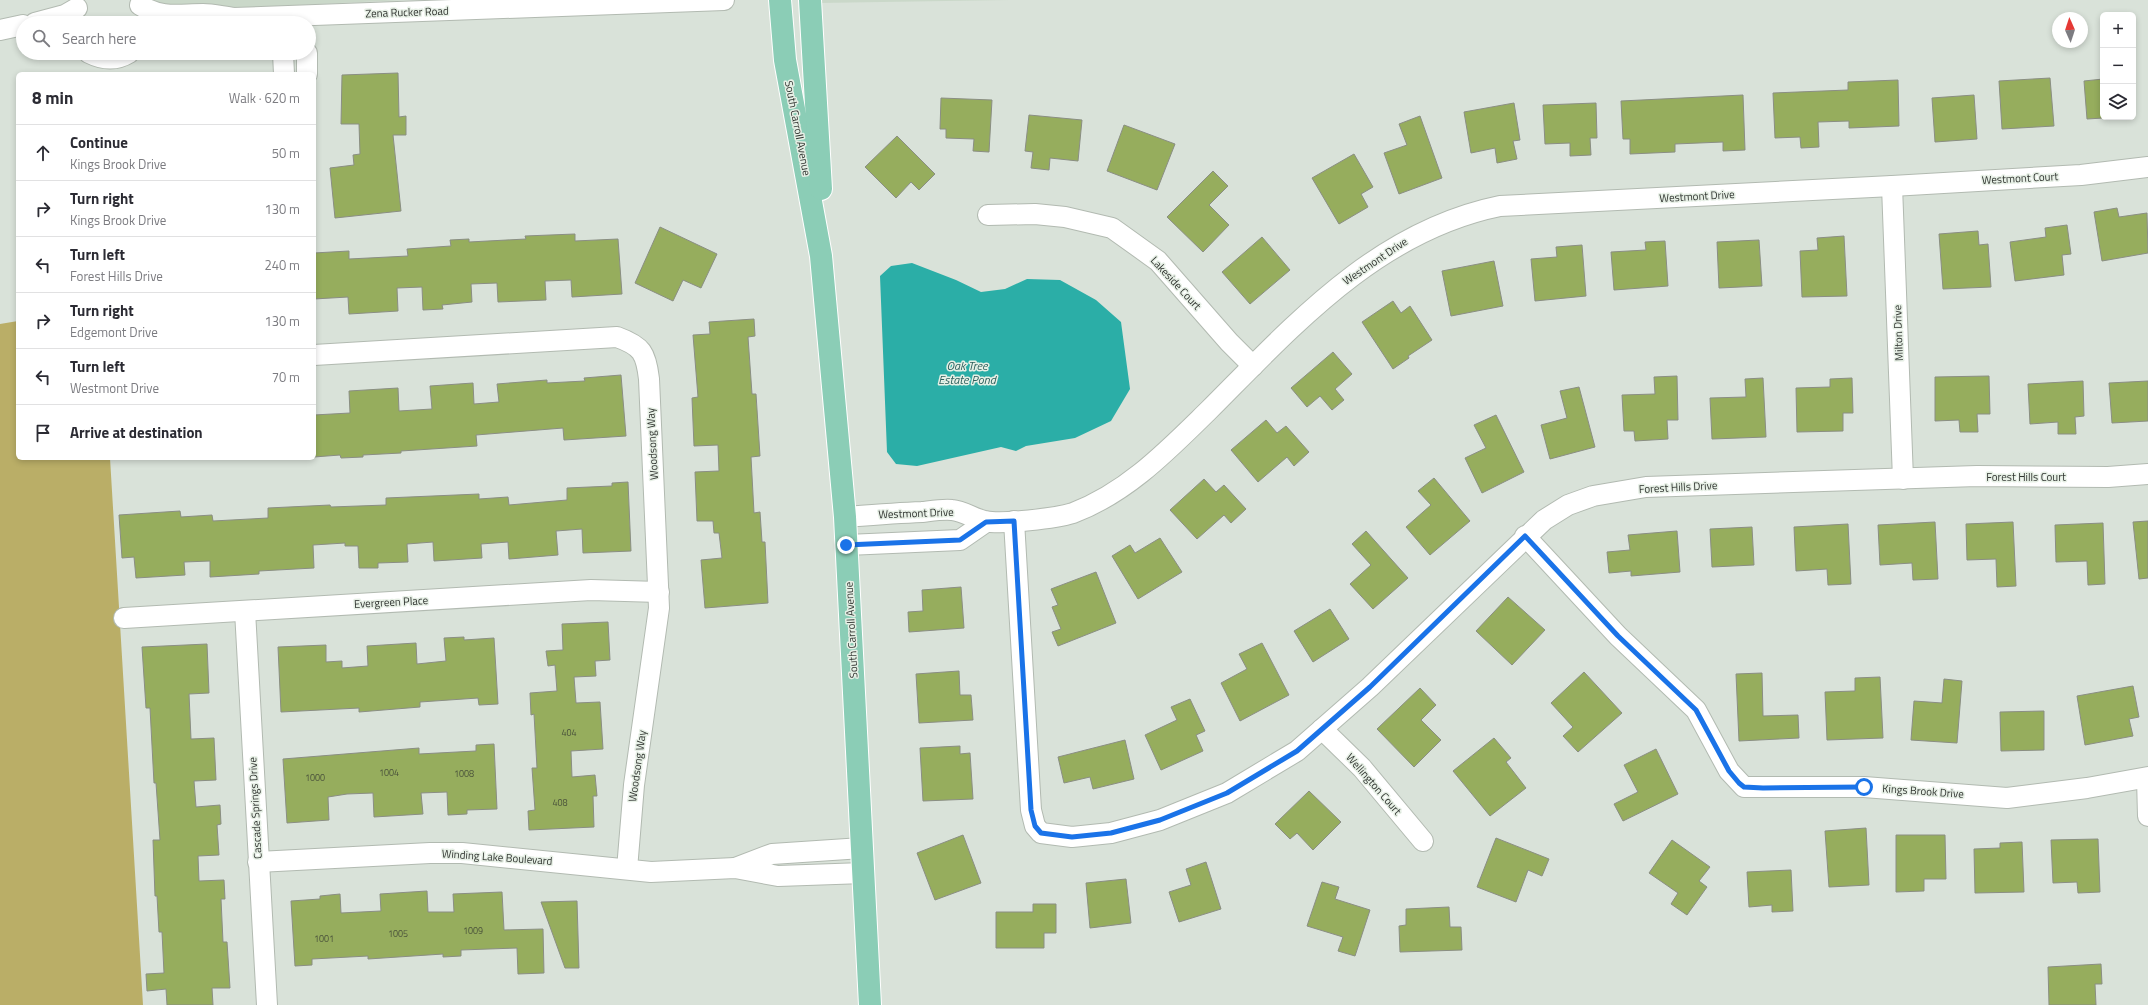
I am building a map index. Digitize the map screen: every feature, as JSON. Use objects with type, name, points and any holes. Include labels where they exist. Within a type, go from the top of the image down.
[{"type":"main road","name":"South Carroll Avenue","points":[[780,0],[785,60],[821,256],[845,516],[870,1005]]},
{"type":"main road","name":"South Carroll Avenue","points":[[810,0],[822,199],[821,256]]},
{"type":"street","name":"Zena Rucker Road","points":[[316,18],[617,2],[724,0]]},
{"type":"street","name":"Zena Rucker Road","points":[[140,9],[152,13],[162,14],[204,14],[211,16]]},
{"type":"street","points":[[61,16],[78,10]]},
{"type":"street","points":[[0,31],[16,27]]},
{"type":"street","points":[[0,31],[16,32]]},
{"type":"street","points":[[283,60],[284,72]]},
{"type":"street","points":[[307,60],[307,72]]},
{"type":"street","name":"Westmont Court","points":[[1892,186],[2082,175],[2148,167]]},
{"type":"street","name":"Westmont Drive","points":[[845,516],[953,510],[986,522],[1037,520],[1070,514],[1099,502],[1162,457],[1253,366],[1340,283],[1380,255],[1415,235],[1474,211],[1500,206],[1892,186]]},
{"type":"street","name":"Milton Drive","points":[[1892,186],[1903,479]]},
{"type":"street","name":"Lakeside Court","points":[[988,215],[1035,214],[1065,216],[1112,228],[1158,261],[1229,342],[1253,366]]},
{"type":"street","name":"Woodsong Way","points":[[316,355],[617,337],[630,342],[642,351],[647,361],[649,379],[659,592],[655,642],[634,785],[627,869]]},
{"type":"street","name":"Forest Hills Court","points":[[1903,479],[1977,476],[2108,477],[2148,474]]},
{"type":"street","name":"Forest Hills Drive","points":[[1014,521],[1031,810],[1035,826],[1041,833],[1072,837],[1111,833],[1160,820],[1227,793],[1297,751],[1370,687],[1525,536],[1544,520],[1568,505],[1593,496],[1646,487],[1903,479]]},
{"type":"street","points":[[846,545],[960,540],[986,522]]},
{"type":"street","name":"Kings Brook Drive","points":[[1525,536],[1618,636],[1696,710],[1729,771],[1744,787],[1864,787],[2007,798],[2087,788],[2148,778]]},
{"type":"street","name":"Evergreen Place","points":[[124,618],[591,590],[659,592]]},
{"type":"street","name":"Cascade Springs Drive","points":[[245,611],[266,1005]]},
{"type":"street","name":"Wellington Court","points":[[1322,729],[1362,768],[1423,841]]},
{"type":"street","points":[[2148,778],[2148,816]]},
{"type":"street","name":"Winding Lake Boulevard","points":[[735,868],[772,854],[862,848]]},
{"type":"street","name":"Winding Lake Boulevard","points":[[258,862],[430,853],[462,853],[651,872],[735,868],[778,876],[864,873]]},
{"type":"shaded area","points":[[145,0],[404,0],[191,10]]},
{"type":"shaded area","points":[[819,0],[1009,0],[819,3]]},
{"type":"shaded area","points":[[16,321],[16,460],[110,460],[143,1005],[0,1005],[0,324]]},
{"type":"water","name":"Oak Tree Estate Pond","points":[[912,263],[956,280],[981,292],[1005,289],[1027,279],[1060,280],[1096,300],[1121,322],[1130,389],[1111,421],[1075,438],[1026,446],[1016,451],[1001,447],[917,466],[896,464],[887,452],[880,276],[891,266]]},
{"type":"building","points":[[398,73],[399,117],[406,116],[406,135],[393,135],[401,211],[335,218],[330,168],[354,165],[353,155],[360,154],[359,124],[341,124],[342,75]]},
{"type":"building","points":[[2050,78],[2054,126],[2002,129],[1999,81]]},
{"type":"building","points":[[2100,79],[2100,118],[2087,119],[2084,81]]},
{"type":"building","points":[[1898,80],[1899,126],[1849,128],[1849,121],[1818,122],[1819,147],[1801,148],[1800,137],[1775,138],[1773,93],[1848,90],[1848,82]]},
{"type":"building","points":[[1743,95],[1745,150],[1723,151],[1723,142],[1675,144],[1675,152],[1630,154],[1630,139],[1623,139],[1621,101]]},
{"type":"building","points":[[1974,95],[1977,139],[1935,142],[1932,98]]},
{"type":"building","points":[[941,98],[992,100],[989,152],[973,151],[974,139],[946,138],[946,129],[940,129]]},
{"type":"building","points":[[1514,103],[1520,140],[1513,141],[1517,159],[1497,163],[1495,148],[1471,153],[1464,112]]},
{"type":"building","points":[[1596,103],[1597,138],[1590,138],[1591,155],[1570,156],[1570,143],[1545,144],[1543,105]]},
{"type":"building","points":[[1029,115],[1082,120],[1078,161],[1050,158],[1049,170],[1031,168],[1033,152],[1025,151]]},
{"type":"building","points":[[1420,116],[1442,178],[1399,194],[1384,153],[1407,145],[1399,124]]},
{"type":"building","points":[[1124,125],[1175,144],[1157,190],[1107,171]]},
{"type":"building","points":[[897,136],[935,174],[919,190],[911,182],[896,198],[865,167]]},
{"type":"building","points":[[1354,154],[1373,187],[1361,194],[1368,207],[1339,224],[1312,178]]},
{"type":"building","points":[[1213,171],[1228,186],[1209,205],[1229,225],[1203,252],[1167,217]]},
{"type":"building","points":[[2117,208],[2119,217],[2147,213],[2148,253],[2102,261],[2094,212]]},
{"type":"building","points":[[2067,225],[2071,254],[2062,255],[2064,275],[2015,281],[2010,242],[2046,237],[2045,228]]},
{"type":"building","points":[[660,227],[717,254],[701,288],[683,280],[673,301],[635,283]]},
{"type":"building","points":[[1978,231],[1979,245],[1988,244],[1991,287],[1943,289],[1939,234]]},
{"type":"building","points":[[575,234],[575,241],[618,239],[622,294],[572,297],[571,280],[545,281],[546,300],[498,302],[497,283],[471,284],[472,302],[442,305],[443,309],[423,310],[422,287],[397,288],[398,311],[349,314],[348,297],[316,299],[316,253],[349,251],[349,259],[408,256],[407,249],[451,246],[450,240],[469,239],[469,242],[526,239],[525,236]]},
{"type":"building","points":[[1844,236],[1847,296],[1802,297],[1800,251],[1818,250],[1817,238]]},
{"type":"building","points":[[1262,237],[1290,270],[1250,304],[1222,272]]},
{"type":"building","points":[[1759,240],[1762,286],[1719,288],[1717,242]]},
{"type":"building","points":[[1665,241],[1668,286],[1614,290],[1611,252],[1646,250],[1645,242]]},
{"type":"building","points":[[1582,245],[1586,296],[1535,301],[1531,259],[1557,257],[1556,247]]},
{"type":"building","points":[[1494,261],[1503,306],[1451,316],[1442,271]]},
{"type":"building","points":[[1393,301],[1401,313],[1410,306],[1432,340],[1408,356],[1409,358],[1393,369],[1362,322]]},
{"type":"building","points":[[754,319],[755,336],[748,337],[752,394],[756,394],[760,456],[751,457],[754,513],[760,512],[762,542],[765,542],[768,603],[705,608],[701,560],[722,558],[719,533],[714,533],[713,521],[697,521],[695,472],[719,471],[718,445],[694,446],[692,398],[698,397],[693,335],[710,334],[709,322]]},
{"type":"building","points":[[1333,352],[1352,374],[1335,389],[1344,400],[1332,410],[1320,396],[1307,407],[1291,388]]},
{"type":"building","points":[[621,375],[626,436],[564,440],[563,428],[476,435],[477,446],[401,451],[401,453],[363,455],[363,457],[341,458],[340,455],[316,457],[316,415],[350,413],[349,391],[398,388],[399,411],[432,409],[430,386],[473,383],[474,404],[499,402],[497,384],[547,380],[547,383],[585,381],[584,378]]},
{"type":"building","points":[[1677,376],[1678,420],[1667,420],[1668,439],[1635,441],[1634,431],[1624,431],[1622,395],[1655,394],[1654,377]]},
{"type":"building","points":[[1989,376],[1990,414],[1977,414],[1978,432],[1960,432],[1959,420],[1935,421],[1935,377]]},
{"type":"building","points":[[1763,378],[1766,437],[1712,439],[1710,398],[1746,397],[1745,379]]},
{"type":"building","points":[[1852,378],[1853,413],[1843,413],[1843,431],[1797,432],[1796,388],[1830,387],[1830,379]]},
{"type":"building","points":[[2083,381],[2084,416],[2075,417],[2076,434],[2058,434],[2058,422],[2030,424],[2028,384]]},
{"type":"building","points":[[2148,381],[2148,421],[2112,423],[2109,383]]},
{"type":"building","points":[[1579,387],[1595,447],[1550,459],[1541,425],[1567,418],[1560,391]]},
{"type":"building","points":[[1496,415],[1524,472],[1482,493],[1465,458],[1486,448],[1474,425]]},
{"type":"building","points":[[1266,420],[1277,433],[1286,426],[1309,452],[1294,466],[1287,457],[1258,482],[1231,450]]},
{"type":"building","points":[[1434,478],[1470,521],[1430,555],[1406,527],[1431,505],[1418,491]]},
{"type":"building","points":[[1204,479],[1216,492],[1224,485],[1246,509],[1231,523],[1224,515],[1197,539],[1170,510]]},
{"type":"building","points":[[628,482],[631,551],[583,553],[582,529],[556,531],[558,555],[509,559],[508,542],[481,544],[482,558],[434,561],[433,542],[407,544],[408,562],[378,563],[378,568],[359,568],[358,546],[345,546],[345,543],[313,545],[314,568],[259,571],[259,574],[210,577],[210,561],[184,562],[185,575],[136,578],[134,557],[122,558],[119,515],[180,511],[181,517],[212,515],[213,521],[268,518],[268,508],[330,505],[331,507],[386,505],[386,498],[479,494],[479,499],[508,497],[509,505],[567,500],[567,488],[612,486],[612,483]]},
{"type":"building","points":[[2148,521],[2148,578],[2139,579],[2133,522]]},
{"type":"building","points":[[1935,522],[1938,579],[1913,580],[1912,563],[1880,565],[1878,525]]},
{"type":"building","points":[[2013,522],[2016,586],[1997,587],[1996,559],[1967,560],[1966,524]]},
{"type":"building","points":[[2103,523],[2105,584],[2088,585],[2087,561],[2056,562],[2055,525]]},
{"type":"building","points":[[1848,524],[1851,584],[1828,585],[1827,569],[1796,571],[1794,527]]},
{"type":"building","points":[[1752,527],[1754,565],[1712,567],[1710,529]]},
{"type":"building","points":[[1366,531],[1408,578],[1373,609],[1350,584],[1371,565],[1352,544]]},
{"type":"building","points":[[1677,531],[1680,572],[1631,576],[1631,571],[1609,573],[1607,552],[1630,550],[1628,535]]},
{"type":"building","points":[[1160,538],[1182,572],[1138,599],[1112,556],[1130,545],[1135,553]]},
{"type":"building","points":[[1096,572],[1116,623],[1058,646],[1052,632],[1061,629],[1052,607],[1058,605],[1051,589]]},
{"type":"building","points":[[961,587],[964,628],[909,632],[908,612],[923,611],[922,590]]},
{"type":"building","points":[[1508,597],[1545,630],[1512,665],[1476,631]]},
{"type":"building","points":[[1330,609],[1349,639],[1313,662],[1294,631]]},
{"type":"building","points":[[608,622],[610,660],[595,661],[596,676],[574,677],[576,703],[600,702],[603,749],[571,751],[572,777],[595,775],[597,796],[593,796],[594,827],[529,830],[528,811],[535,810],[532,768],[537,768],[534,714],[531,715],[530,693],[557,691],[555,665],[548,666],[546,651],[563,650],[562,624]]},
{"type":"building","points":[[464,637],[464,640],[494,638],[498,704],[479,705],[478,698],[420,702],[420,707],[359,712],[359,708],[281,712],[278,647],[326,645],[326,662],[342,661],[342,668],[368,666],[367,646],[416,643],[417,664],[446,661],[444,638]]},
{"type":"building","points":[[1262,643],[1289,695],[1240,721],[1221,683],[1247,669],[1239,654]]},
{"type":"building","points":[[207,644],[209,693],[189,694],[191,739],[214,738],[216,780],[194,781],[196,807],[220,805],[221,824],[217,825],[219,855],[198,856],[199,881],[224,880],[225,899],[221,899],[223,942],[227,942],[230,988],[212,988],[213,1005],[167,1005],[166,989],[147,991],[146,974],[164,973],[162,932],[159,932],[157,896],[155,896],[153,840],[160,840],[156,783],[154,783],[150,708],[146,708],[142,647]]},
{"type":"building","points":[[959,671],[960,695],[971,695],[973,720],[919,723],[916,674]]},
{"type":"building","points":[[1584,672],[1622,713],[1578,752],[1563,736],[1573,727],[1551,703]]},
{"type":"building","points":[[1762,673],[1763,716],[1798,715],[1799,738],[1739,741],[1736,674]]},
{"type":"building","points":[[1880,677],[1883,738],[1827,740],[1825,692],[1855,691],[1855,678]]},
{"type":"building","points":[[1944,679],[1962,681],[1957,743],[1911,740],[1914,701],[1942,703]]},
{"type":"building","points":[[2133,686],[2139,717],[2129,719],[2133,736],[2085,745],[2077,696]]},
{"type":"building","points":[[1420,688],[1436,705],[1421,720],[1441,740],[1414,767],[1377,729]]},
{"type":"building","points":[[1190,699],[1205,731],[1196,735],[1203,751],[1161,770],[1145,735],[1177,720],[1171,707]]},
{"type":"building","points":[[2044,711],[2044,750],[2001,751],[2000,712]]},
{"type":"building","points":[[1494,738],[1511,758],[1506,762],[1526,788],[1490,816],[1453,771]]},
{"type":"building","points":[[1125,740],[1134,779],[1093,789],[1090,777],[1064,783],[1058,757]]},
{"type":"building","points":[[494,744],[497,809],[467,810],[467,814],[448,815],[447,792],[421,793],[423,814],[374,817],[373,793],[347,794],[328,797],[329,820],[287,823],[283,759],[419,748],[419,754],[476,751],[476,745]]},
{"type":"building","points":[[960,746],[960,754],[970,753],[973,799],[923,801],[920,748]]},
{"type":"building","points":[[1656,749],[1678,794],[1623,821],[1614,804],[1638,792],[1624,765]]},
{"type":"building","points":[[1309,791],[1341,822],[1313,850],[1297,833],[1290,839],[1275,824]]},
{"type":"building","points":[[1866,828],[1869,885],[1829,887],[1825,831]]},
{"type":"building","points":[[963,835],[981,883],[935,900],[917,853]]},
{"type":"building","points":[[1896,835],[1945,835],[1946,879],[1924,879],[1924,891],[1896,892]]},
{"type":"building","points":[[1496,838],[1549,859],[1542,876],[1528,870],[1516,902],[1477,887]]},
{"type":"building","points":[[2098,839],[2100,892],[2078,893],[2077,882],[2053,883],[2051,840]]},
{"type":"building","points":[[1672,840],[1710,867],[1699,881],[1707,887],[1687,915],[1671,904],[1678,893],[1649,873]]},
{"type":"building","points":[[2022,842],[2024,892],[1975,893],[1974,849],[2000,848],[2000,843]]},
{"type":"building","points":[[1206,862],[1221,909],[1179,922],[1169,892],[1191,885],[1186,869]]},
{"type":"building","points":[[1791,870],[1793,911],[1772,912],[1772,905],[1749,907],[1747,872]]},
{"type":"building","points":[[1126,879],[1131,923],[1090,928],[1086,883]]},
{"type":"building","points":[[1322,882],[1339,887],[1335,899],[1370,910],[1355,956],[1338,951],[1343,937],[1307,926]]},
{"type":"building","points":[[427,891],[428,912],[454,912],[453,894],[502,892],[504,930],[543,929],[544,973],[518,974],[517,948],[461,950],[461,956],[443,957],[443,954],[368,959],[368,956],[312,959],[312,965],[295,966],[291,901],[320,899],[320,896],[340,894],[341,913],[381,911],[380,894]]},
{"type":"building","points":[[577,901],[579,968],[565,968],[541,902]]},
{"type":"building","points":[[1033,904],[1056,904],[1056,933],[1044,933],[1044,948],[996,948],[996,912],[1033,912]]},
{"type":"building","points":[[1449,907],[1450,927],[1461,927],[1462,950],[1400,952],[1399,926],[1406,925],[1406,909]]},
{"type":"building","points":[[2101,964],[2102,984],[2095,984],[2096,1005],[2049,1005],[2048,967]]},
{"type":"route","points":[[846,545],[960,540],[986,522],[1014,521],[1031,810],[1035,826],[1041,833],[1048,835],[1072,837],[1111,833],[1160,820],[1227,793],[1297,751],[1370,687],[1525,536],[1618,636],[1696,710],[1729,771],[1744,787],[1864,787]]}]
